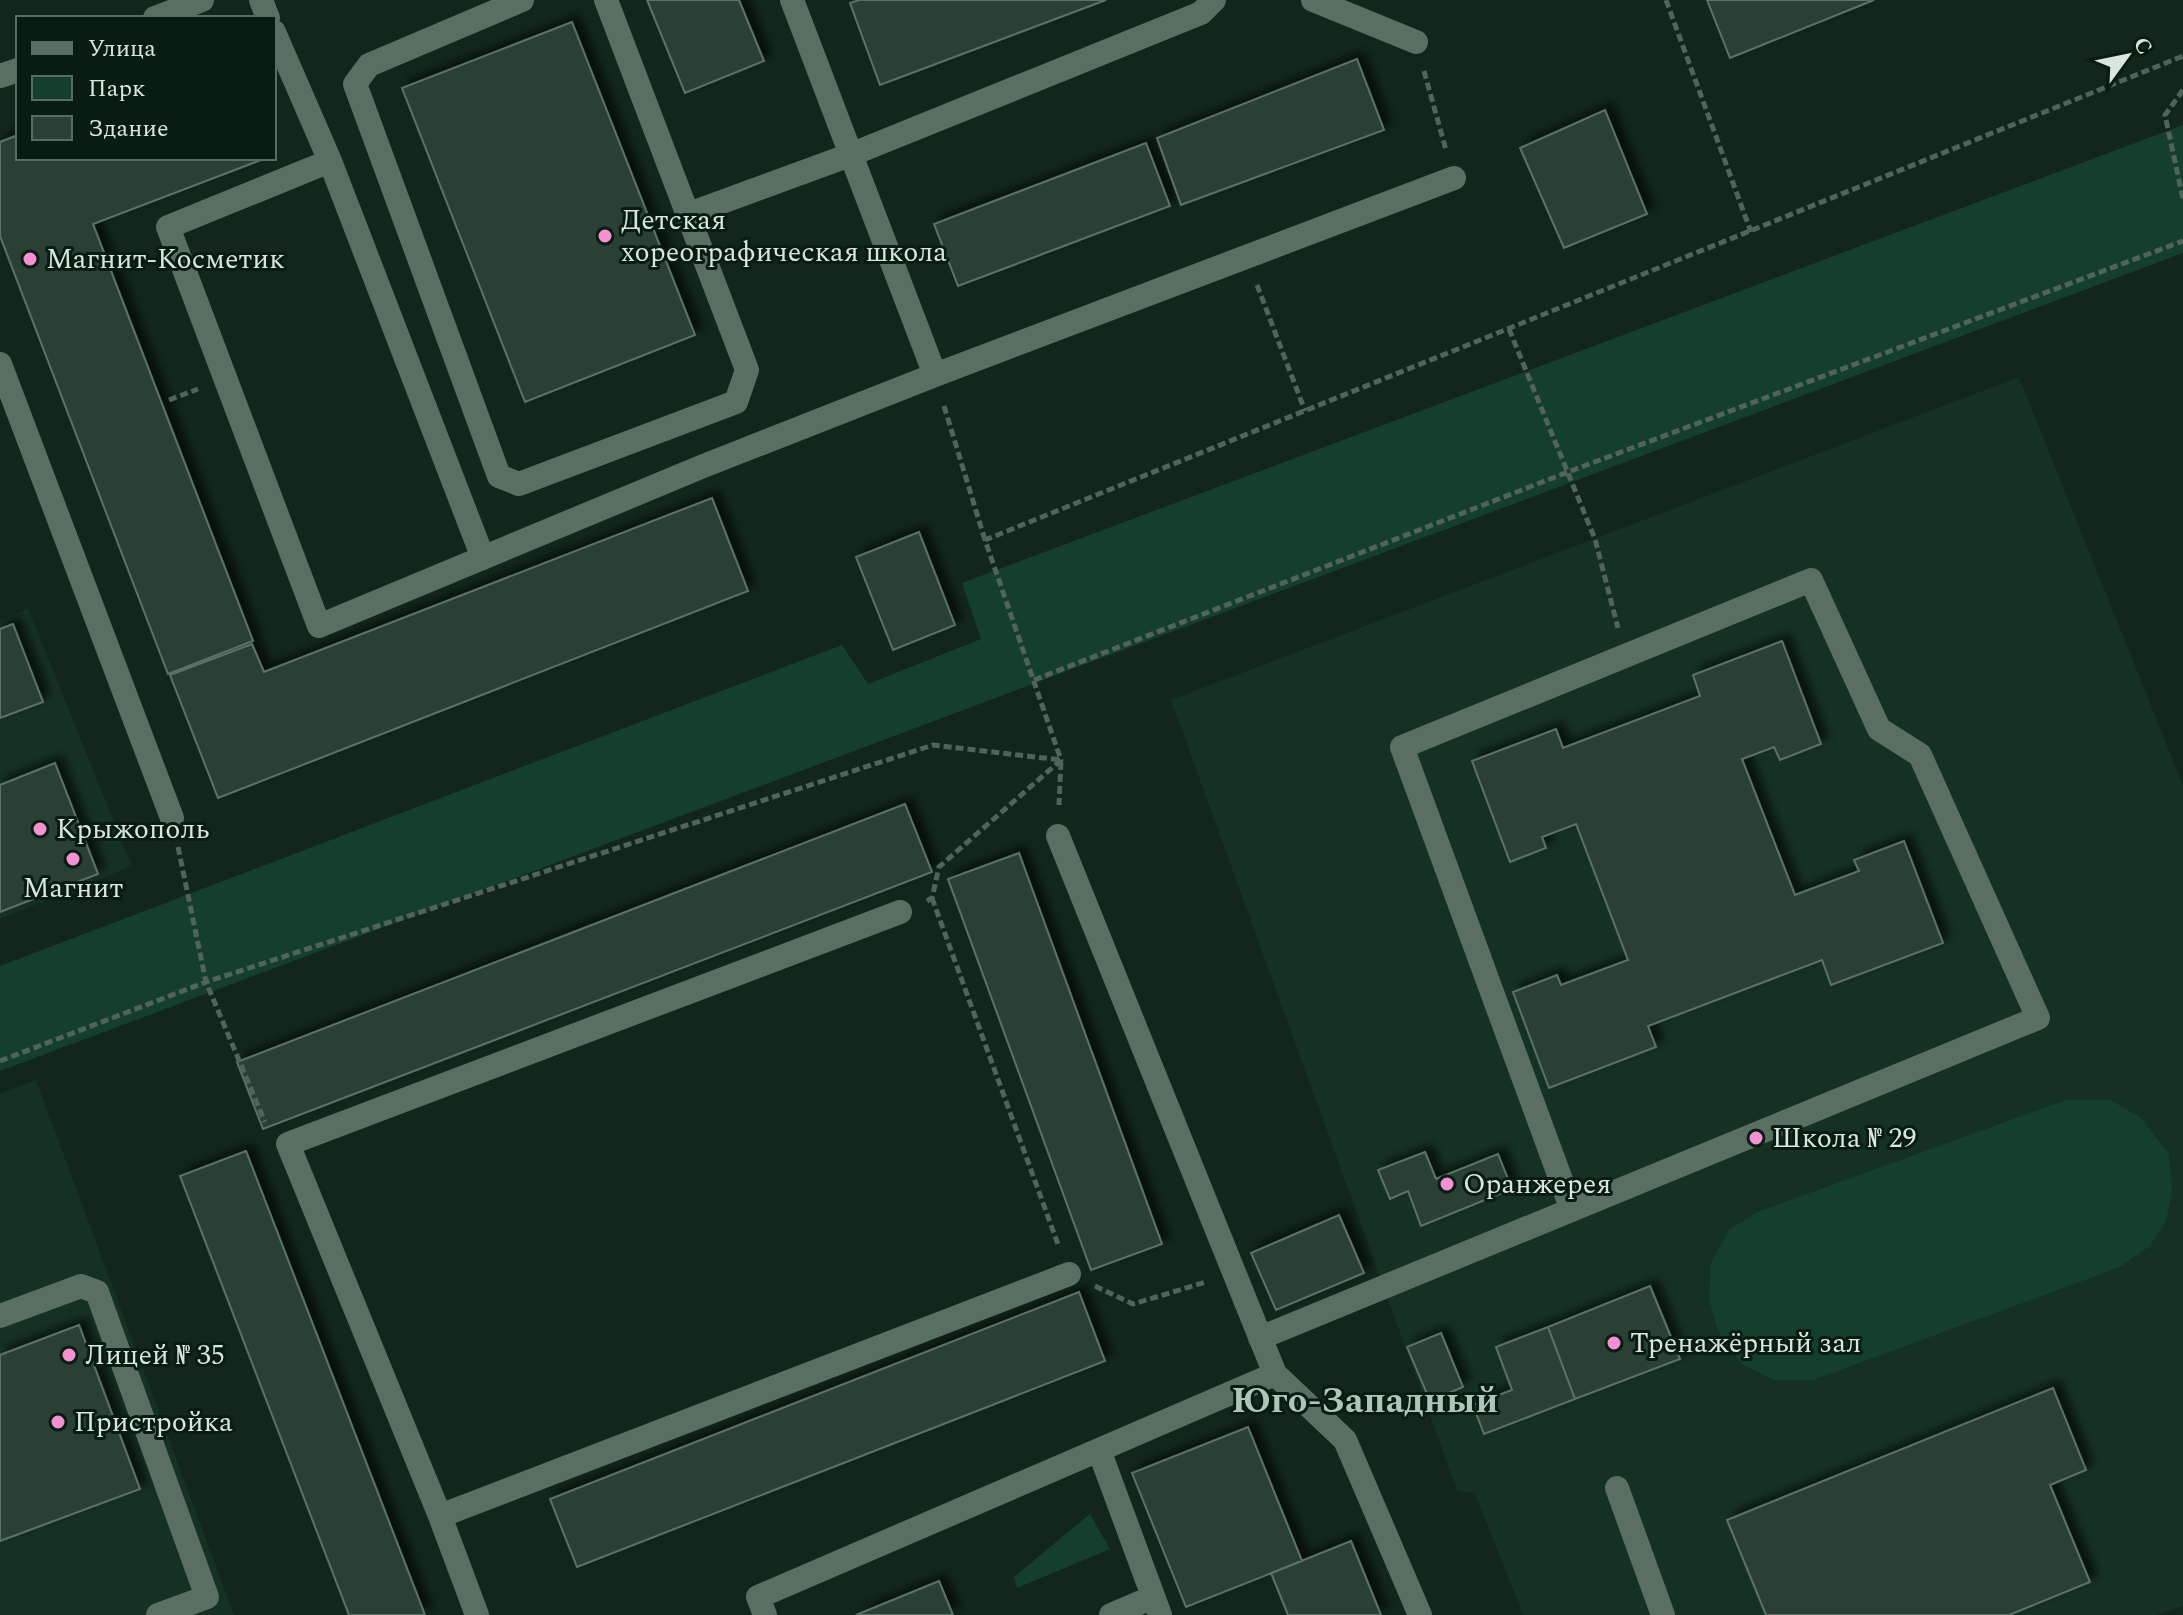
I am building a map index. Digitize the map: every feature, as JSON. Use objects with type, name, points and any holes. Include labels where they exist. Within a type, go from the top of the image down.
[{"type":"lane","points":[[160,16],[202,0]]},
{"type":"lane","points":[[522,0],[369,65],[355,84],[499,476],[519,484],[736,402],[747,370],[606,0]]},
{"type":"lane","points":[[792,0],[935,375]]},
{"type":"lane","points":[[689,214],[850,155],[1201,13],[1214,0]]},
{"type":"lane","points":[[1313,0],[1416,42]]},
{"type":"lane","points":[[276,37],[330,161],[483,558]]},
{"type":"lane","points":[[330,161],[168,227],[319,626],[935,375],[1454,178]]},
{"type":"lane","points":[[0,364],[7,404],[172,818]]},
{"type":"lane","points":[[1260,1338],[1572,1210],[2038,1018],[1920,755],[1879,729],[1811,580],[1402,747],[1572,1210]]},
{"type":"lane","points":[[1058,836],[1275,1374],[1345,1440],[1420,1615]]},
{"type":"lane","points":[[477,1615],[440,1516],[288,1144],[900,912]]},
{"type":"lane","points":[[440,1516],[1069,1274]]},
{"type":"lane","points":[[0,1316],[81,1286],[97,1292],[207,1597],[158,1615]]},
{"type":"lane","points":[[765,1615],[758,1597],[1275,1374]]},
{"type":"lane","points":[[1099,1450],[1156,1606],[1111,1615]]},
{"type":"lane","points":[[1617,1488],[1663,1615]]},
{"type":"path","points":[[1666,0],[1751,232]]},
{"type":"path","points":[[1416,42],[1454,178]]},
{"type":"path","points":[[985,540],[2183,56]]},
{"type":"path","points":[[2183,90],[2165,115],[2183,199]]},
{"type":"path","points":[[1034,680],[1568,472],[2183,241]]},
{"type":"path","points":[[1247,256],[1305,411]]},
{"type":"path","points":[[1509,329],[1595,539],[1626,656]]},
{"type":"path","points":[[935,375],[985,540],[1061,760],[1058,836]]},
{"type":"path","points":[[0,1061],[206,982],[933,745],[1061,760]]},
{"type":"path","points":[[1061,760],[939,867],[932,898],[1069,1274],[1133,1304],[1235,1273]]},
{"type":"path","points":[[172,818],[206,982],[277,1149],[288,1144]]},
{"type":"path","points":[[900,912],[932,898]]},
{"type":"shaded area","name":"Школа № 29","points":[[2019,377],[2183,785],[2183,1606],[2157,1615],[1523,1615],[1475,1493],[1457,1490],[1171,700]]},
{"type":"shaded area","points":[[28,609],[132,866],[0,919],[0,620]]},
{"type":"shaded area","name":"Лицей № 35","points":[[36,1080],[234,1615],[0,1615],[0,1094]]},
{"type":"green space","points":[[2183,125],[2183,253],[0,1071],[0,966],[842,645],[868,684],[981,639],[962,583]]},
{"type":"green space","points":[[2066,1100],[2110,1100],[2140,1117],[2169,1154],[2172,1191],[2166,1221],[2150,1246],[2120,1267],[1813,1380],[1774,1380],[1742,1364],[1718,1331],[1709,1299],[1711,1262],[1729,1230],[1757,1212]]},
{"type":"green space","points":[[1090,1514],[1110,1549],[1017,1588],[1014,1577]]},
{"type":"building","points":[[647,0],[739,0],[764,61],[685,93]]},
{"type":"building","points":[[859,0],[1106,0],[880,85],[850,3]]},
{"type":"building","points":[[1707,0],[1874,0],[1730,58]]},
{"type":"building","points":[[572,22],[695,335],[525,402],[402,88]]},
{"type":"building","points":[[1357,59],[1384,130],[1181,205],[1157,138]]},
{"type":"building","points":[[1605,110],[1647,214],[1564,248],[1520,148]]},
{"type":"building","points":[[16,136],[16,160],[261,160],[93,224],[253,641],[168,674],[0,236],[0,142]]},
{"type":"building","points":[[1146,143],[1170,206],[958,286],[934,224]]},
{"type":"building","points":[[712,498],[748,591],[218,798],[170,675],[252,644],[264,672]]},
{"type":"building","points":[[919,532],[955,625],[893,650],[856,557]]},
{"type":"building","points":[[13,624],[43,702],[0,718],[0,629]]},
{"type":"building","points":[[1782,641],[1821,744],[1780,760],[1774,747],[1742,759],[1795,895],[1859,871],[1854,860],[1904,841],[1943,943],[1831,985],[1822,960],[1648,1026],[1656,1047],[1549,1088],[1513,992],[1557,975],[1561,985],[1628,960],[1576,824],[1542,837],[1546,848],[1510,862],[1472,761],[1556,729],[1563,748],[1700,696],[1693,675]]},
{"type":"building","name":"Крыжополь","points":[[55,763],[98,874],[0,912],[0,785]]},
{"type":"building","points":[[905,804],[932,872],[263,1129],[237,1062]]},
{"type":"building","points":[[1019,853],[1162,1244],[1091,1270],[948,879]]},
{"type":"building","points":[[246,1151],[425,1615],[349,1615],[180,1176]]},
{"type":"building","name":"Оранжерея","points":[[1425,1152],[1436,1179],[1498,1154],[1512,1189],[1421,1226],[1408,1191],[1390,1199],[1378,1170]]},
{"type":"building","points":[[1339,1215],[1364,1273],[1276,1310],[1251,1253]]},
{"type":"building","name":"Тренажёрный зал","points":[[1650,1286],[1680,1359],[1575,1399],[1548,1327]]},
{"type":"building","points":[[1079,1292],[1105,1361],[577,1567],[550,1499]]},
{"type":"building","name":"Пристройка","points":[[79,1325],[140,1489],[0,1541],[0,1355]]},
{"type":"building","points":[[1548,1327],[1575,1399],[1484,1434],[1473,1405],[1512,1390],[1496,1347]]},
{"type":"building","points":[[1441,1333],[1463,1387],[1430,1401],[1407,1347]]},
{"type":"building","points":[[2053,1388],[2086,1470],[2050,1485],[2090,1582],[2009,1615],[1766,1615],[1727,1520]]},
{"type":"building","points":[[1248,1427],[1302,1561],[1186,1607],[1132,1473]]},
{"type":"building","points":[[1351,1541],[1381,1615],[1288,1615],[1271,1573]]},
{"type":"building","points":[[939,1581],[953,1615],[856,1615]]},
{"type":"place","name":"Детская хореографическая школа","points":[[605,236]]},
{"type":"place","name":"Магнит-Косметик","points":[[30,259]]},
{"type":"place","name":"Крыжополь","points":[[40,829]]},
{"type":"place","name":"Магнит","points":[[73,859]]},
{"type":"place","name":"Школа № 29","points":[[1756,1138]]},
{"type":"place","name":"Оранжерея","points":[[1447,1184]]},
{"type":"place","name":"Тренажёрный зал","points":[[1614,1343]]},
{"type":"place","name":"Лицей № 35","points":[[69,1355]]},
{"type":"place","name":"Пристройка","points":[[58,1422]]},
{"type":"district","name":"Юго-Западный","points":[[1365,1401]]}]
